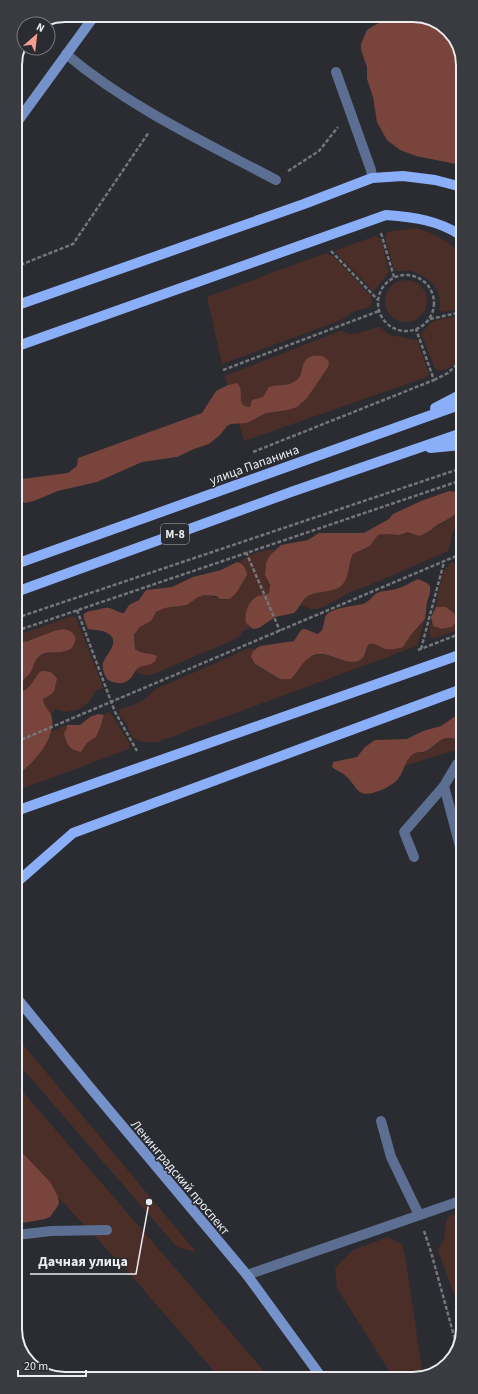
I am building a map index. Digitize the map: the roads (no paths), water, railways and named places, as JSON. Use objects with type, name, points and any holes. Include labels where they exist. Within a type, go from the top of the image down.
[{"type":"main road","points":[[22,115],[90,22]]},
{"type":"main road","points":[[22,304],[304,204],[372,178],[403,176],[435,180],[456,185]]},
{"type":"main road","points":[[22,345],[386,215],[412,217],[435,222],[456,233]]},
{"type":"main road","points":[[405,424],[456,397]]},
{"type":"main road","name":"улица Папанина","points":[[22,562],[456,406]]},
{"type":"main road","points":[[418,449],[456,435]]},
{"type":"main road","points":[[418,449],[456,446]]},
{"type":"main road","name":"М-8","points":[[22,590],[291,492],[418,449]]},
{"type":"main road","points":[[22,810],[456,656]]},
{"type":"main road","points":[[22,879],[74,833],[456,691]]},
{"type":"main road","name":"Ленинградский проспект","points":[[22,1004],[247,1275],[318,1372]]},
{"type":"lane","points":[[66,54],[88,72],[158,118],[276,180]]},
{"type":"lane","points":[[336,72],[371,170],[372,178]]},
{"type":"lane","points":[[414,857],[404,832],[444,786],[456,766]]},
{"type":"lane","points":[[444,786],[456,831]]},
{"type":"lane","points":[[381,1121],[391,1157],[419,1215]]},
{"type":"lane","points":[[247,1275],[456,1202]]},
{"type":"lane","points":[[22,1234],[51,1231],[107,1230]]},
{"type":"place","name":"Дачная улица","points":[[149,1202]]}]
